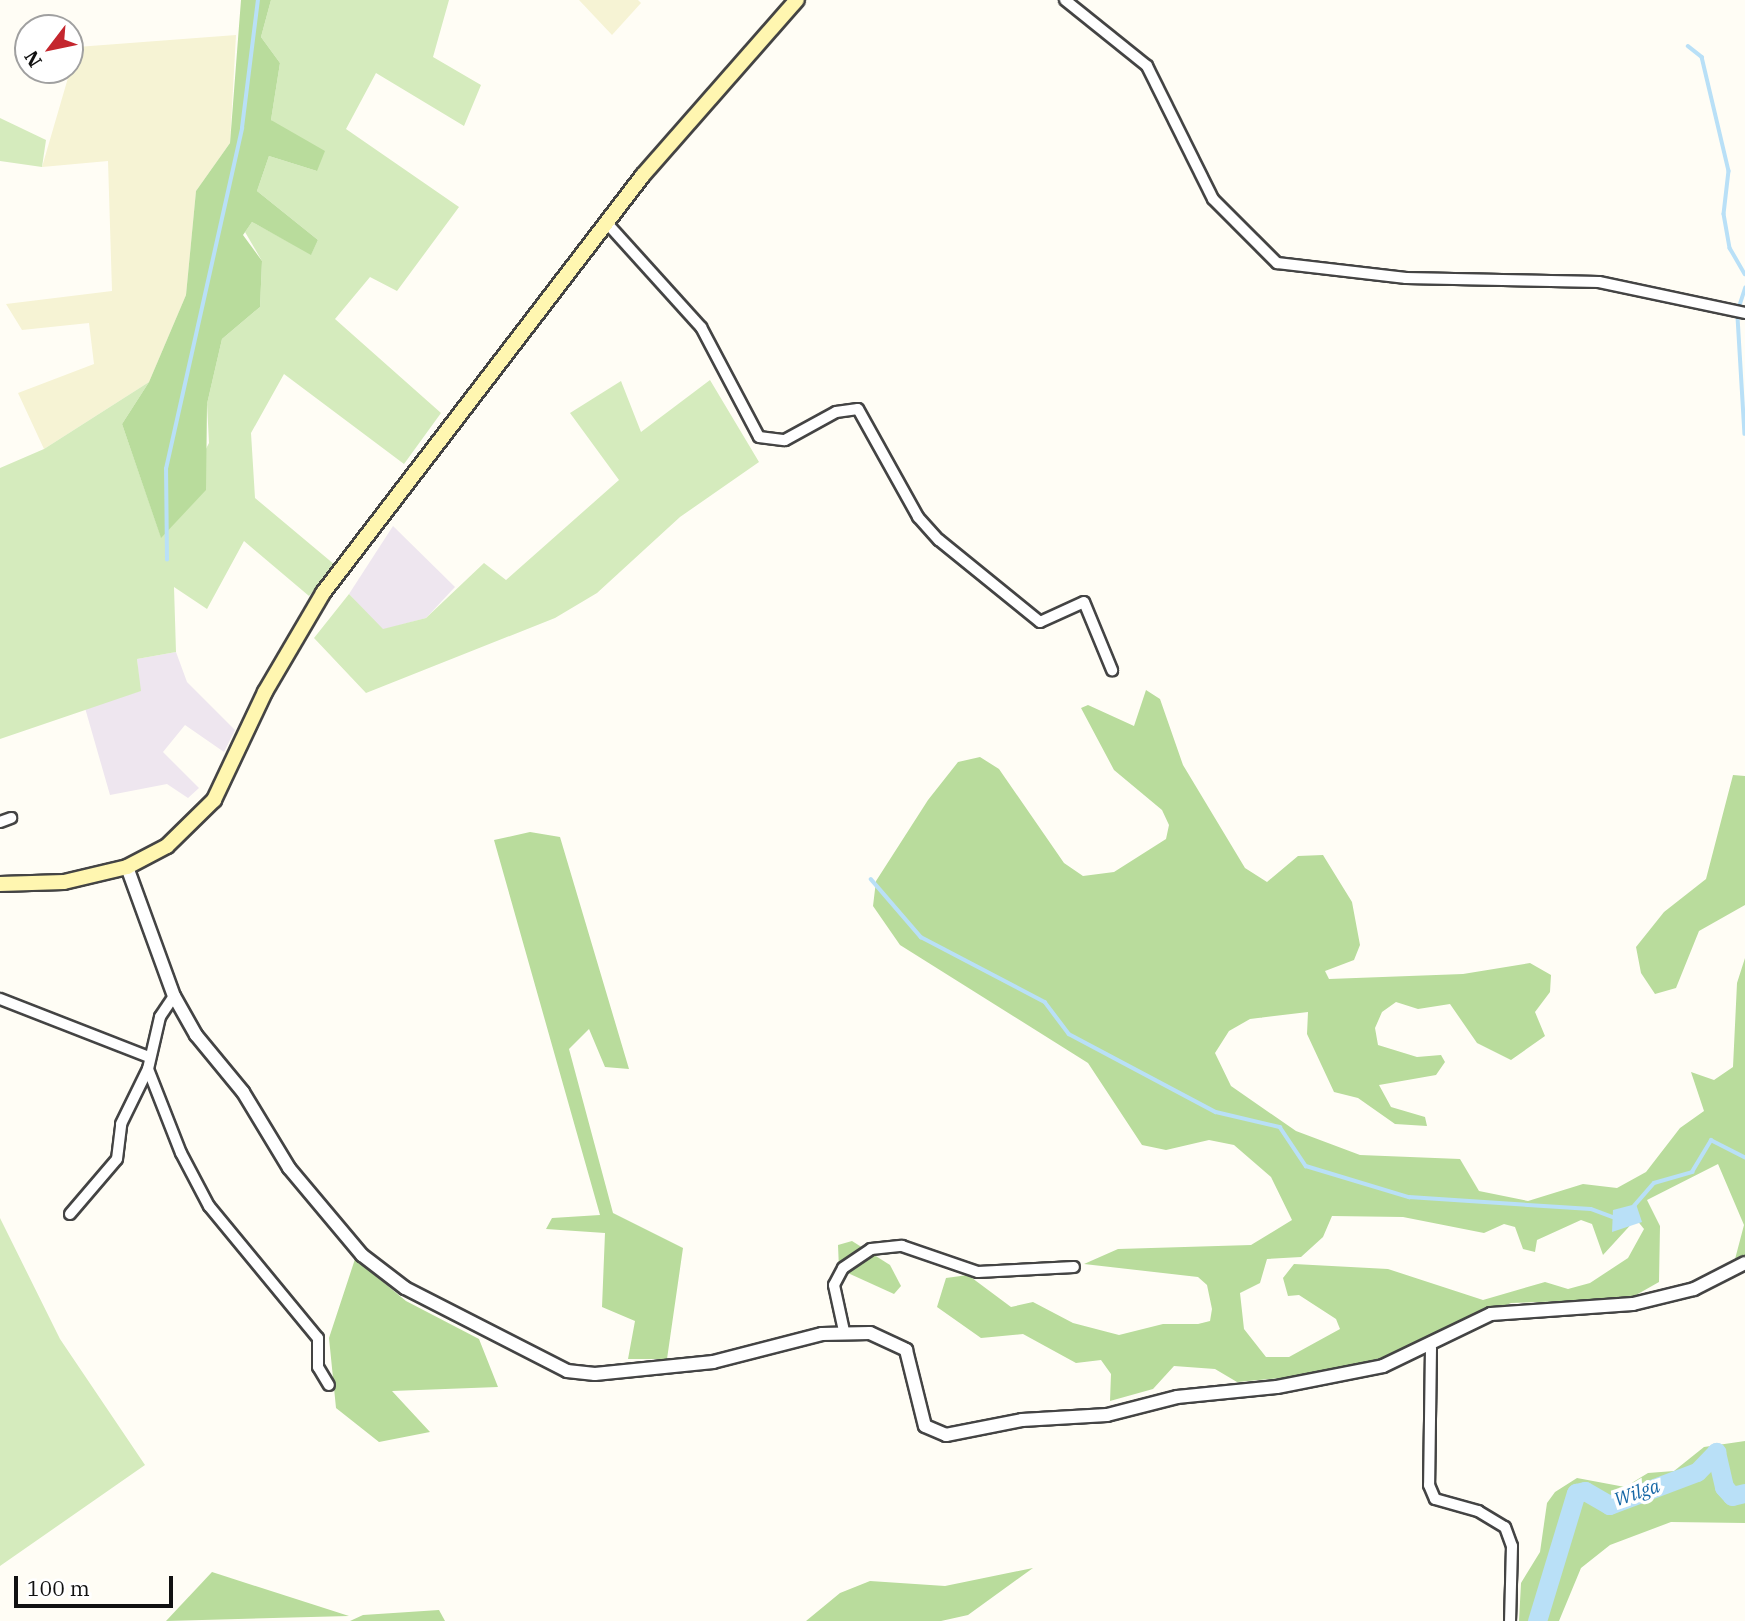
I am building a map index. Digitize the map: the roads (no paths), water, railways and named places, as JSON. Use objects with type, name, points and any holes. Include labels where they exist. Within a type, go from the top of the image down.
[{"type":"main road","points":[[0,884],[64,882],[127,867],[166,846],[214,800],[265,692],[323,593],[606,222],[797,0]]},
{"type":"street","points":[[1065,0],[1147,66],[1208,191],[1248,240],[1278,263],[1406,278],[1612,283],[1745,313]]},
{"type":"street","points":[[606,222],[701,327],[759,437],[785,440],[836,412],[858,409],[918,517],[939,540],[1041,622],[1084,602],[1112,670]]},
{"type":"street","points":[[0,822],[11,818]]},
{"type":"street","points":[[127,867],[174,996],[289,1168],[362,1255],[405,1288],[567,1371],[595,1374],[745,1358],[844,1331],[886,1337],[906,1350],[925,1426],[946,1434],[1022,1420],[1107,1415],[1177,1397],[1278,1387],[1383,1366],[1430,1348],[1491,1314],[1633,1304],[1694,1289],[1741,1266]]},
{"type":"street","points":[[71,1214],[117,1159],[121,1124],[148,1069],[160,1017],[174,996]]},
{"type":"street","points":[[0,999],[149,1057]]},
{"type":"street","points":[[148,1069],[197,1185],[318,1338],[318,1367],[329,1385]]},
{"type":"street","points":[[844,1331],[834,1285],[843,1268],[871,1250],[902,1246],[978,1272],[1074,1267]]},
{"type":"street","points":[[1430,1348],[1429,1485],[1435,1499],[1478,1511],[1505,1527],[1512,1546],[1510,1621]]},
{"type":"water","points":[[1636,1204],[1642,1222],[1612,1232],[1613,1210]]},
{"type":"waterway","points":[[167,560],[166,469],[242,128],[258,0]]},
{"type":"waterway","points":[[1688,46],[1702,57],[1729,171],[1724,214],[1730,248],[1745,274]]},
{"type":"waterway","points":[[1739,307],[1745,288]]},
{"type":"waterway","points":[[1738,317],[1745,434]]},
{"type":"waterway","points":[[871,879],[921,937],[1045,1002],[1069,1034],[1216,1112],[1280,1127],[1306,1166],[1409,1197],[1591,1209],[1613,1217]]},
{"type":"waterway","points":[[1634,1206],[1654,1183],[1692,1172],[1711,1140],[1745,1157]]},
{"type":"waterway","name":"Wilga","points":[[1537,1621],[1576,1493],[1585,1491],[1609,1505],[1697,1472],[1716,1452],[1724,1487],[1732,1496],[1745,1493]]}]
